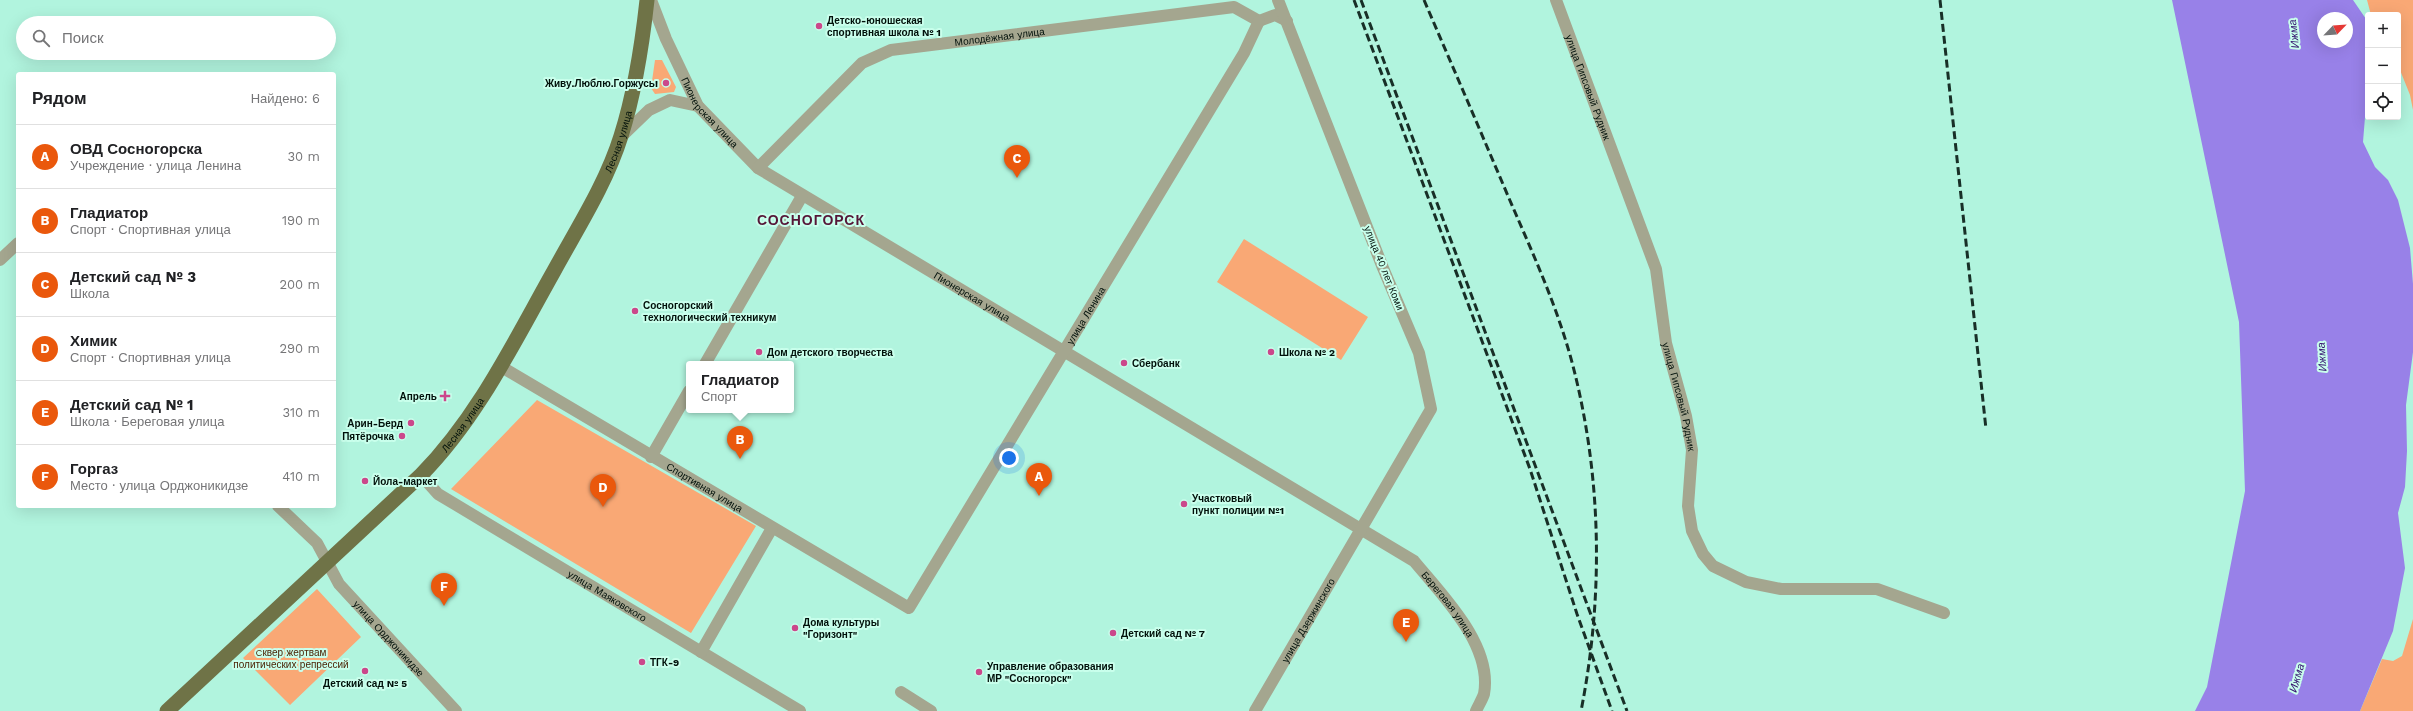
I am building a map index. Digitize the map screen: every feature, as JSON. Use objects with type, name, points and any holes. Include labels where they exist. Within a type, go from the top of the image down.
[{"type":"main road","name":"Лесная улица","points":[[167,711],[421,475],[444,451],[466,422],[500,366],[601,185],[621,136],[640,57],[647,0]]},
{"type":"street","name":"Пионерская улица","points":[[651,0],[666,39],[698,106],[758,168],[802,196],[1359,529]]},
{"type":"street","name":"улица 40 лет Коми","points":[[1278,0],[1383,268],[1419,353],[1430,409],[1359,529]]},
{"type":"street","name":"улица Гипсовый Рудник","points":[[1556,0],[1656,269],[1666,342],[1686,416],[1692,450],[1688,506],[1692,531],[1703,554],[1713,566],[1746,582],[1780,589],[1877,589],[1944,612]]},
{"type":"street","name":"Молодёжная улица","points":[[758,168],[862,63],[891,50],[1234,7],[1259,21]]},
{"type":"street","points":[[1259,21],[1275,15],[1287,21]]},
{"type":"street","name":"улица Ленина","points":[[909,608],[1244,53],[1259,21]]},
{"type":"street","points":[[621,136],[649,110],[670,100],[698,106]]},
{"type":"street","points":[[707,361],[802,196]]},
{"type":"street","points":[[0,260],[16,245]]},
{"type":"street","name":"Спортивная улица","points":[[500,366],[651,457],[909,608]]},
{"type":"street","points":[[651,457],[686,396]]},
{"type":"street","name":"улица Маяковского","points":[[421,475],[438,494],[800,711]]},
{"type":"street","name":"улица Орджоникидзе","points":[[280,508],[316,543],[339,584],[456,711]]},
{"type":"street","points":[[702,652],[772,528]]},
{"type":"street","name":"улица Дзержинского","points":[[1255,711],[1359,529]]},
{"type":"street","name":"Береговая улица","points":[[1359,529],[1414,561],[1458,614],[1473,640],[1483,664],[1484,694],[1476,711]]},
{"type":"street","points":[[901,692],[932,711]]},
{"type":"green space","points":[[2367,0],[2413,0],[2413,110],[2410,95],[2401,72],[2401,12],[2370,12]]},
{"type":"green space","points":[[655,60],[662,60],[676,87],[674,92],[655,94],[651,88]]},
{"type":"green space","points":[[1244,239],[1368,317],[1341,360],[1217,282]]},
{"type":"green space","points":[[537,400],[756,526],[691,633],[451,489]]},
{"type":"green space","name":"Cквер жертвам политических репрессий","points":[[317,589],[361,637],[290,705],[243,658]]},
{"type":"green space","points":[[2413,619],[2413,711],[2360,711],[2382,659],[2393,661],[2402,656]]},
{"type":"water","name":"Ижма","points":[[2172,0],[2353,0],[2365,18],[2365,117],[2363,142],[2375,167],[2388,180],[2398,200],[2410,248],[2413,284],[2413,352],[2406,405],[2407,451],[2405,487],[2398,513],[2405,568],[2393,631],[2360,711],[2195,711],[2207,687],[2245,491],[2239,322]]},
{"type":"railway","points":[[1354,0],[1530,469],[1577,614],[1612,711]]},
{"type":"railway","points":[[1361,0],[1627,711]]},
{"type":"railway","points":[[1424,0],[1554,306],[1575,374],[1584,416],[1590,457],[1595,500],[1596,542],[1596,585],[1593,627],[1581,711]]},
{"type":"railway","points":[[1940,0],[1986,429]]},
{"type":"place","name":"Детско-юношеская спортивная школа № 1","points":[[819,26]]},
{"type":"place","name":"Живу.Люблю.Горжусь!","points":[[666,83]]},
{"type":"place","name":"Детский сад № 3","points":[[1017,178]]},
{"type":"place","name":"Сосногорский технологический техникум","points":[[635,311]]},
{"type":"place","name":"Дом детского творчества","points":[[759,352]]},
{"type":"place","name":"Школа № 2","points":[[1271,352]]},
{"type":"place","name":"Сбербанк","points":[[1124,363]]},
{"type":"place","name":"Апрель","points":[[445,396]]},
{"type":"place","name":"Арин-Берд","points":[[411,423]]},
{"type":"place","name":"Пятёрочка","points":[[402,436]]},
{"type":"place","name":"Гладиатор","points":[[740,459]]},
{"type":"place","name":"Йола-маркет","points":[[365,481]]},
{"type":"place","name":"ОВД Сосногорска","points":[[1039,496]]},
{"type":"place","name":"Участковый пункт полиции №1","points":[[1184,504]]},
{"type":"place","name":"Химик","points":[[603,507]]},
{"type":"place","name":"Горгаз","points":[[444,606]]},
{"type":"place","name":"Дома культуры \"Горизонт\"","points":[[795,628]]},
{"type":"place","name":"Детский сад № 7","points":[[1113,633]]},
{"type":"place","name":"Детский сад № 1","points":[[1406,642]]},
{"type":"place","name":"ТГК-9","points":[[642,662]]},
{"type":"place","name":"Детский сад № 5","points":[[365,671]]},
{"type":"place","name":"Управление образования МР \"Сосногорск\"","points":[[979,672]]},
{"type":"district","name":"СОСНОГОРСК","points":[[811,220]]}]
